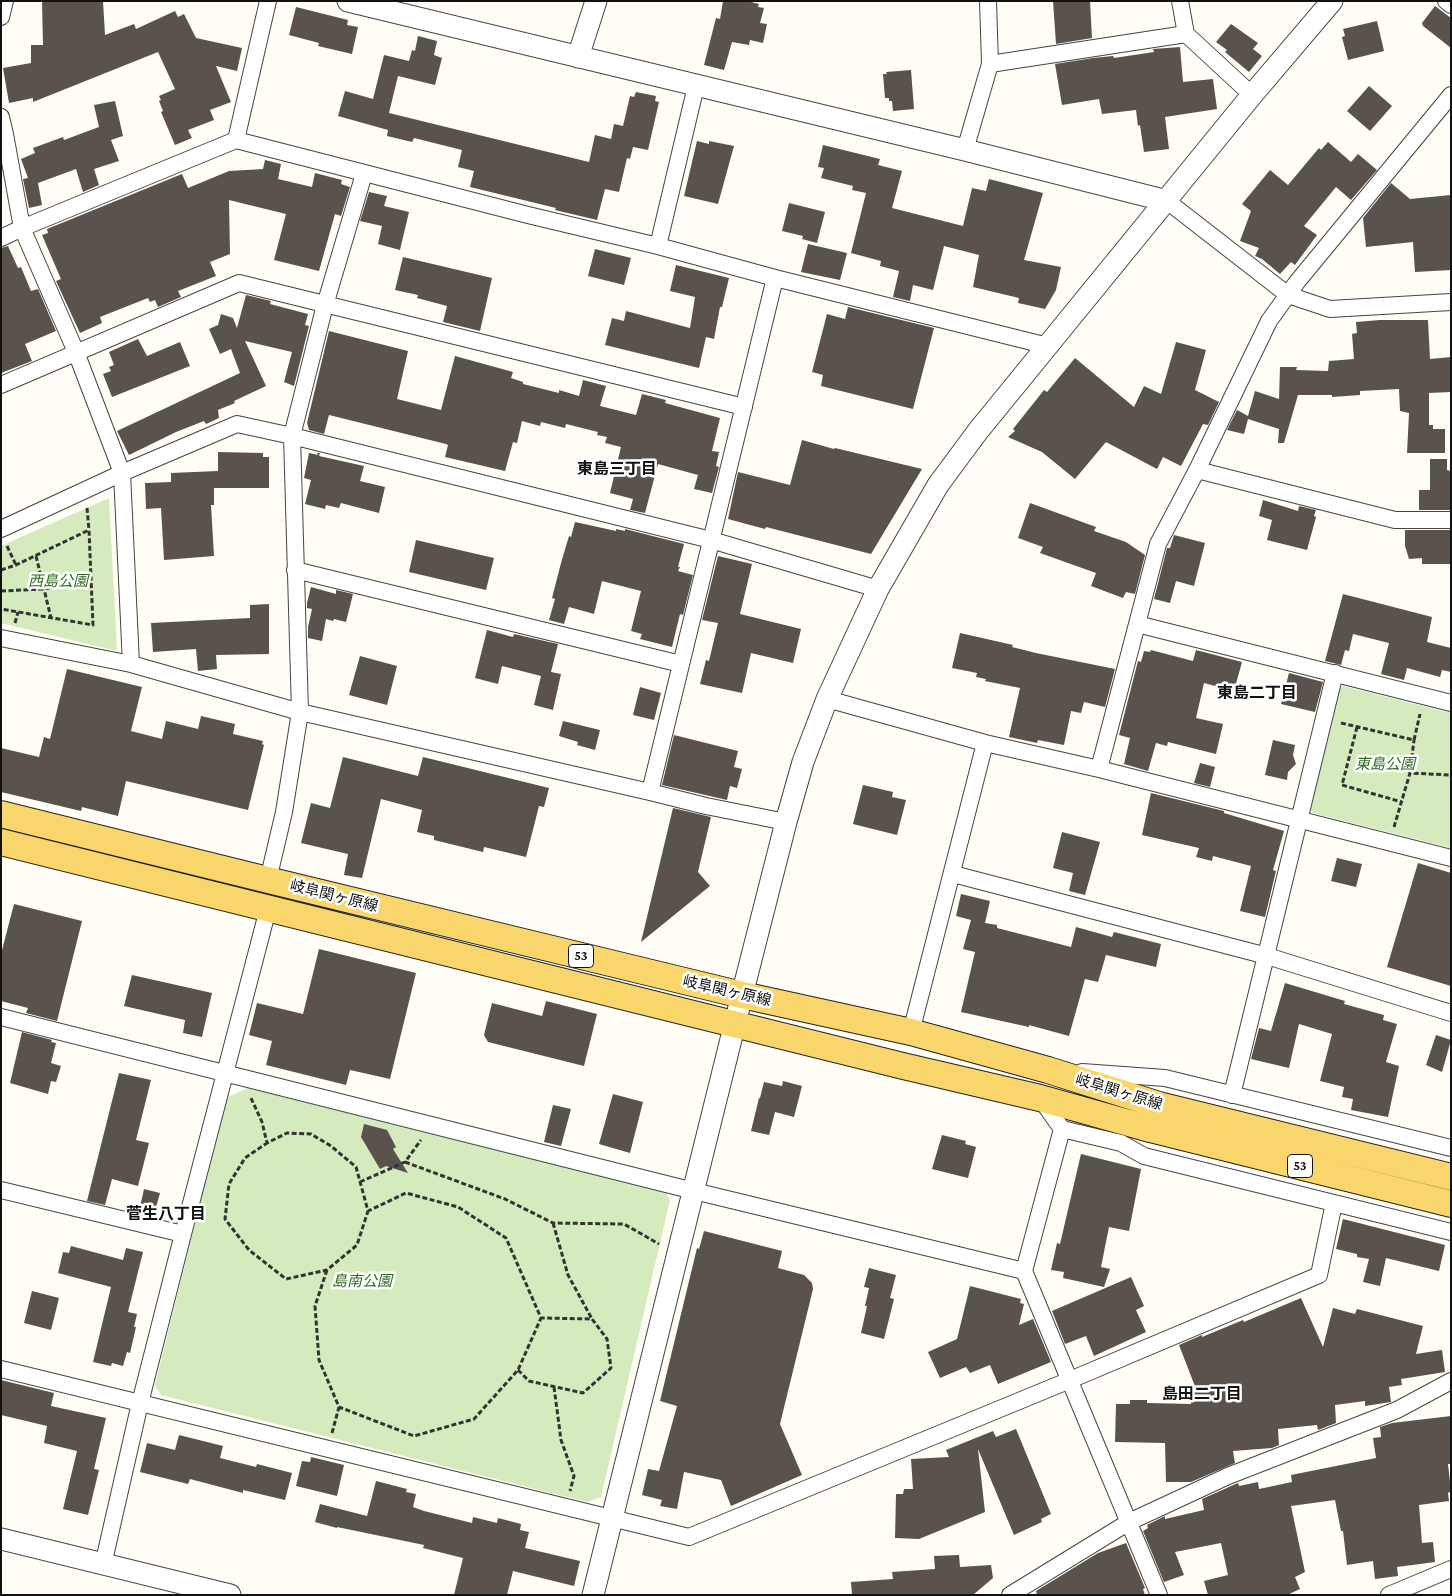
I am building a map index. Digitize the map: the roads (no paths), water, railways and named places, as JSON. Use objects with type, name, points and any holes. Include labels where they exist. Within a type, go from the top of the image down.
[{"type":"main road","name":"岐阜関ヶ原線","points":[[1,814],[742,995],[911,1032],[1048,1070],[1154,1117],[1451,1204]]},
{"type":"main road","name":"岐阜関ヶ原線","points":[[1,842],[903,1066],[1040,1098],[1154,1117],[1451,1177]]},
{"type":"street","points":[[1,17],[5,1]]},
{"type":"street","points":[[236,140],[268,1]]},
{"type":"street","points":[[348,1],[965,150],[1167,201],[1288,295],[1330,309],[1451,302]]},
{"type":"street","points":[[578,57],[596,1]]},
{"type":"street","points":[[965,150],[990,64],[988,1]]},
{"type":"street","points":[[1180,1],[1186,34],[1252,95]]},
{"type":"street","points":[[592,1595],[742,995],[803,762],[827,699],[878,589],[938,485],[978,431],[1252,95],[1332,1]]},
{"type":"street","points":[[1446,1],[1451,5]]},
{"type":"street","points":[[990,64],[1186,34]]},
{"type":"street","points":[[658,246],[696,86]]},
{"type":"street","points":[[1099,768],[1158,544],[1197,470],[1269,321],[1288,295],[1451,95]]},
{"type":"street","points":[[1,117],[22,228],[76,352],[122,472],[131,664]]},
{"type":"street","points":[[1,238],[236,140],[1048,346]]},
{"type":"street","points":[[268,880],[284,812],[300,712],[292,436],[325,305],[364,174]]},
{"type":"street","points":[[650,792],[776,278]]},
{"type":"street","points":[[1,385],[239,283],[744,407]]},
{"type":"street","points":[[3,535],[122,472],[237,424],[711,540],[878,589]]},
{"type":"street","points":[[1197,470],[1395,520],[1451,520]]},
{"type":"street","points":[[295,570],[681,664]]},
{"type":"street","points":[[1137,624],[1451,703]]},
{"type":"street","points":[[1,638],[131,664],[300,712],[706,806],[786,822]]},
{"type":"street","points":[[1232,1095],[1334,673]]},
{"type":"street","points":[[827,699],[985,743],[1099,768],[1451,858]]},
{"type":"street","points":[[911,1032],[985,743]]},
{"type":"street","points":[[952,874],[1267,956],[1451,1013]]},
{"type":"street","points":[[103,1565],[140,1404],[224,1073],[268,909]]},
{"type":"street","points":[[1,1018],[432,1124],[694,1191],[1024,1271]]},
{"type":"street","points":[[1048,1070],[1165,1078],[1451,1148]]},
{"type":"street","points":[[1040,1098],[1062,1129],[1121,1143],[1144,1156],[1451,1232]]},
{"type":"street","points":[[1062,1129],[1024,1271],[1159,1595]]},
{"type":"street","points":[[1,1190],[183,1234]]},
{"type":"street","points":[[1,1369],[689,1537],[1070,1380],[1319,1274],[1334,1203]]},
{"type":"street","points":[[1010,1595],[1129,1522],[1228,1476],[1397,1410],[1451,1381]]},
{"type":"street","points":[[1,1539],[230,1595]]},
{"type":"street","points":[[1389,1595],[1451,1569]]},
{"type":"district","name":"東島三丁目","points":[[617,469]]},
{"type":"district","name":"東島二丁目","points":[[1257,693]]},
{"type":"district","name":"菅生八丁目","points":[[166,1214]]},
{"type":"district","name":"島田二丁目","points":[[1202,1394]]},
{"type":"park label","name":"西島公園","points":[[58,581]]},
{"type":"park label","name":"東島公園","points":[[1385,764]]},
{"type":"park label","name":"島南公園","points":[[362,1281]]}]
